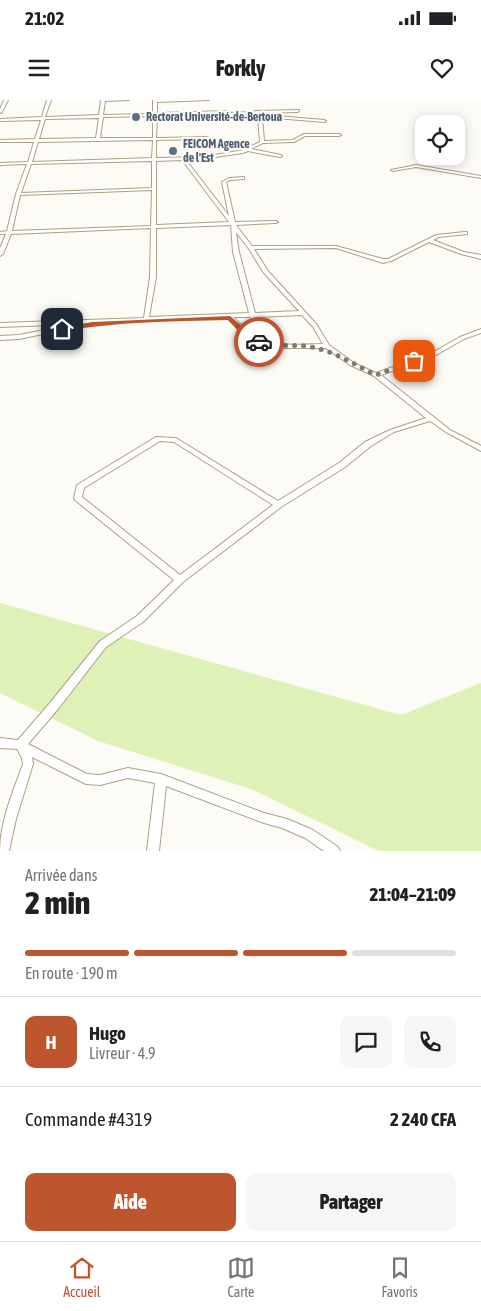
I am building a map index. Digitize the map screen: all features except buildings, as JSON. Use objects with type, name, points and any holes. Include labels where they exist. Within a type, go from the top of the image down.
[{"type":"street","points":[[0,112],[6,100]]},
{"type":"street","points":[[0,254],[9,232],[18,194],[49,100]]},
{"type":"street","points":[[98,139],[103,100],[127,100]]},
{"type":"street","points":[[146,320],[153,277],[155,100],[207,100]]},
{"type":"street","points":[[225,114],[298,111]]},
{"type":"street","points":[[0,120],[252,113],[260,116],[324,122]]},
{"type":"street","points":[[260,116],[262,142]]},
{"type":"street","points":[[0,164],[183,159],[218,156],[248,150],[262,142],[294,141],[304,135],[339,135]]},
{"type":"street","points":[[0,141],[206,138],[248,150],[280,156]]},
{"type":"street","points":[[183,159],[233,223],[266,272],[315,326],[327,346],[337,354],[376,375],[448,431],[481,449]]},
{"type":"street","points":[[393,170],[416,166],[481,177]]},
{"type":"street","points":[[243,178],[229,179],[224,182],[233,223],[236,252],[253,317]]},
{"type":"street","points":[[18,194],[153,189]]},
{"type":"street","points":[[0,232],[276,222]]},
{"type":"street","points":[[251,248],[336,247],[383,261],[443,235],[465,233]]},
{"type":"street","points":[[430,241],[463,253],[481,257]]},
{"type":"street","points":[[0,326],[230,318],[302,313]]},
{"type":"street","points":[[230,318],[243,332],[260,343],[273,346],[327,346]]},
{"type":"street","points":[[0,338],[19,337],[92,324],[146,320]]},
{"type":"street","points":[[376,375],[434,354],[462,338],[481,331]]},
{"type":"street","points":[[304,346],[337,354]]},
{"type":"street","points":[[20,745],[54,706],[103,644],[140,619],[180,580],[278,505],[342,465],[368,444],[392,431],[432,418]]},
{"type":"street","points":[[180,580],[78,498],[80,487],[159,439],[169,438],[176,440],[278,505]]},
{"type":"street","points":[[0,743],[20,745],[86,779],[100,780],[128,773],[162,779],[310,834],[334,851]]},
{"type":"street","points":[[4,851],[10,819],[28,764],[27,757],[20,745]]},
{"type":"street","points":[[153,851],[162,779]]},
{"type":"green space","points":[[0,603],[401,715],[481,683],[481,851],[379,851],[251,789],[98,741],[0,693]]},
{"type":"way so far","points":[[259,342],[273,346],[304,346],[337,354],[352,364],[376,375],[414,361]]},
{"type":"place","name":"Rectorat Université-de-Bertoua","points":[[136,117]]},
{"type":"place","name":"FEICOM Agence de l'Est","points":[[173,151]]},
{"type":"route","points":[[62,329],[92,324],[146,320],[230,318],[243,332],[259,342]]}]
